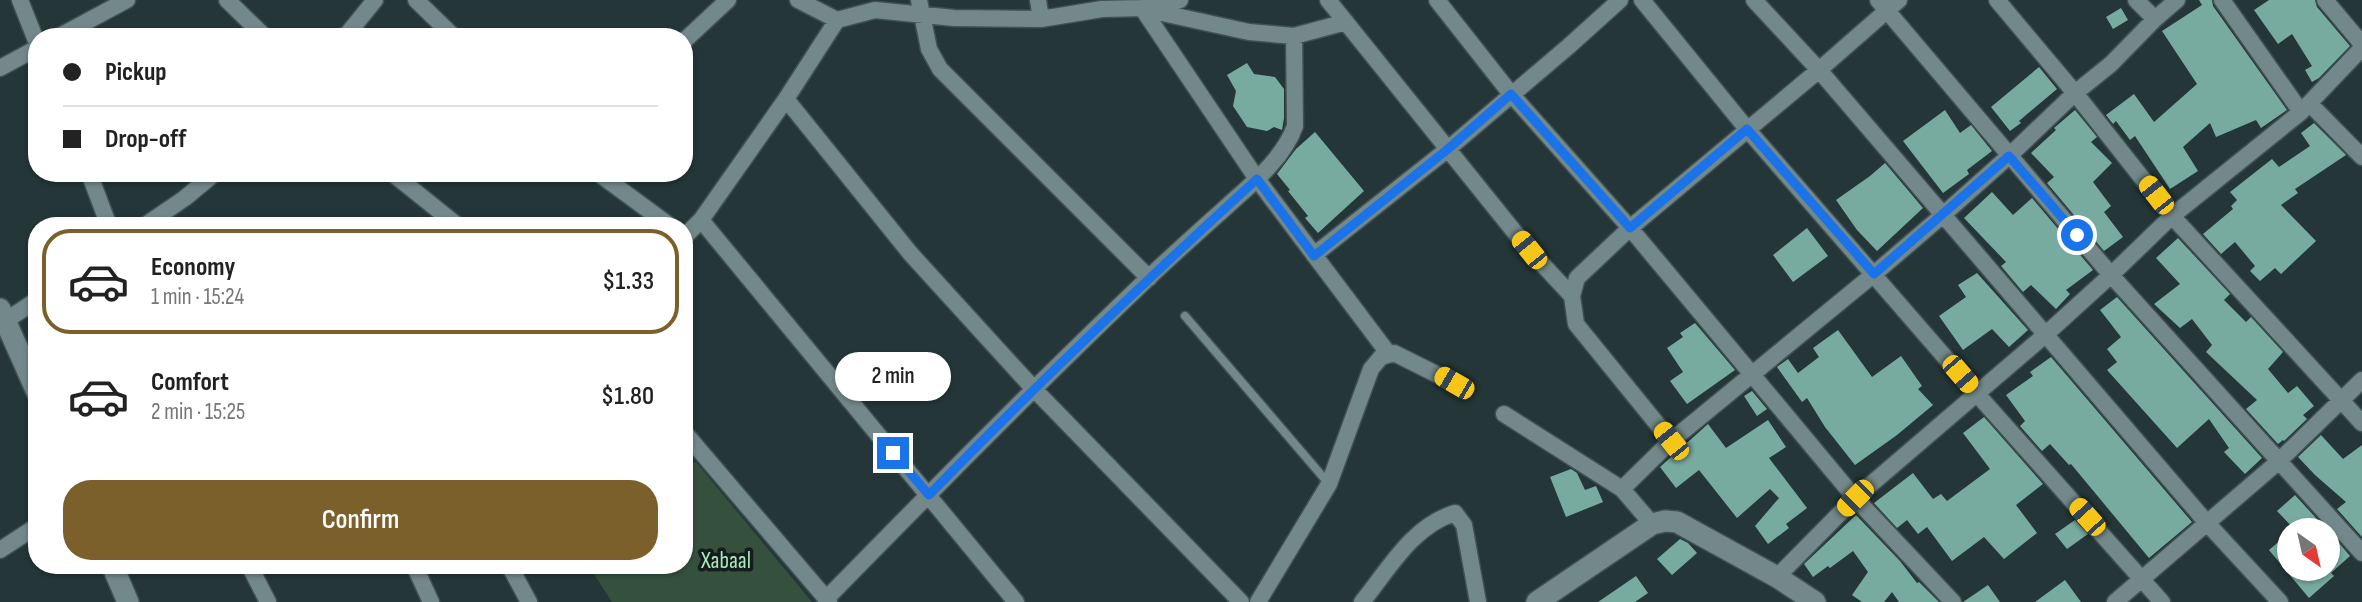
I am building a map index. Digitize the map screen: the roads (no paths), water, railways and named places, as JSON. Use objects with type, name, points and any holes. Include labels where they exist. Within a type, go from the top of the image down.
[{"type":"street","points":[[20,0],[30,28]]},
{"type":"street","points":[[75,28],[127,0]]},
{"type":"street","points":[[227,0],[256,28]]},
{"type":"street","points":[[352,28],[375,0]]},
{"type":"street","points":[[416,0],[445,28]]},
{"type":"street","points":[[693,33],[728,0]]},
{"type":"street","points":[[798,0],[837,20],[875,10],[920,8],[987,19],[1041,19],[1102,9],[1142,8],[1180,0]]},
{"type":"street","points":[[1038,0],[1041,19]]},
{"type":"street","points":[[1328,0],[1529,250],[1572,296]]},
{"type":"street","points":[[1437,0],[1511,94],[1630,228],[1855,498],[1953,602]]},
{"type":"street","points":[[1314,256],[1448,149],[1620,0]]},
{"type":"street","points":[[1642,0],[1747,129],[2162,602]]},
{"type":"street","points":[[1754,0],[1819,70],[1944,214],[2207,523],[2280,602]]},
{"type":"street","points":[[1997,0],[2172,216],[2362,422]]},
{"type":"street","points":[[2136,0],[2155,19]]},
{"type":"street","points":[[1622,489],[1671,441],[1944,214],[2177,0]]},
{"type":"street","points":[[2222,0],[2306,108],[2362,157]]},
{"type":"street","points":[[1777,577],[1855,498],[2045,335],[2172,216],[2306,108],[2362,46],[2326,0]]},
{"type":"street","points":[[1671,441],[1576,324],[1572,296],[1577,278],[1630,228],[1819,70],[1888,3],[2009,156],[2278,462],[2362,553]]},
{"type":"street","points":[[920,8],[929,49],[940,69],[1149,278]]},
{"type":"street","points":[[1142,8],[1249,32],[1294,37],[1346,22]]},
{"type":"street","points":[[1142,8],[1257,179],[1388,353]]},
{"type":"street","points":[[693,228],[786,99],[837,20]]},
{"type":"street","points":[[693,443],[827,600],[1033,388],[1257,179],[1286,146],[1295,126],[1294,37]]},
{"type":"street","points":[[0,68],[28,51]]},
{"type":"street","points":[[786,99],[910,253],[1033,388],[1241,602]]},
{"type":"street","points":[[93,182],[106,217]]},
{"type":"street","points":[[157,217],[204,182]]},
{"type":"street","points":[[403,182],[447,217]]},
{"type":"street","points":[[609,182],[658,217]]},
{"type":"street","points":[[701,220],[1016,602]]},
{"type":"street","points":[[28,303],[2,313],[28,372]]},
{"type":"street","points":[[1258,602],[1329,484],[1371,369],[1381,357],[1394,353],[1454,383]]},
{"type":"street","points":[[2115,602],[2278,462],[2362,380]]},
{"type":"street","points":[[1504,414],[1622,489],[1652,524]]},
{"type":"street","points":[[1362,602],[1417,533],[1439,517],[1455,513],[1464,525],[1478,602]]},
{"type":"street","points":[[1537,602],[1652,524],[1665,521],[1677,522],[1777,577],[1815,602]]},
{"type":"street","points":[[0,550],[28,532]]},
{"type":"street","points":[[117,574],[128,602]]},
{"type":"street","points":[[254,574],[268,602]]},
{"type":"street","points":[[418,574],[431,602]]},
{"type":"street","points":[[514,574],[529,602]]},
{"type":"lane","points":[[1185,316],[1329,484]]},
{"type":"park label","name":"Xabaal","points":[[726,561]]}]
